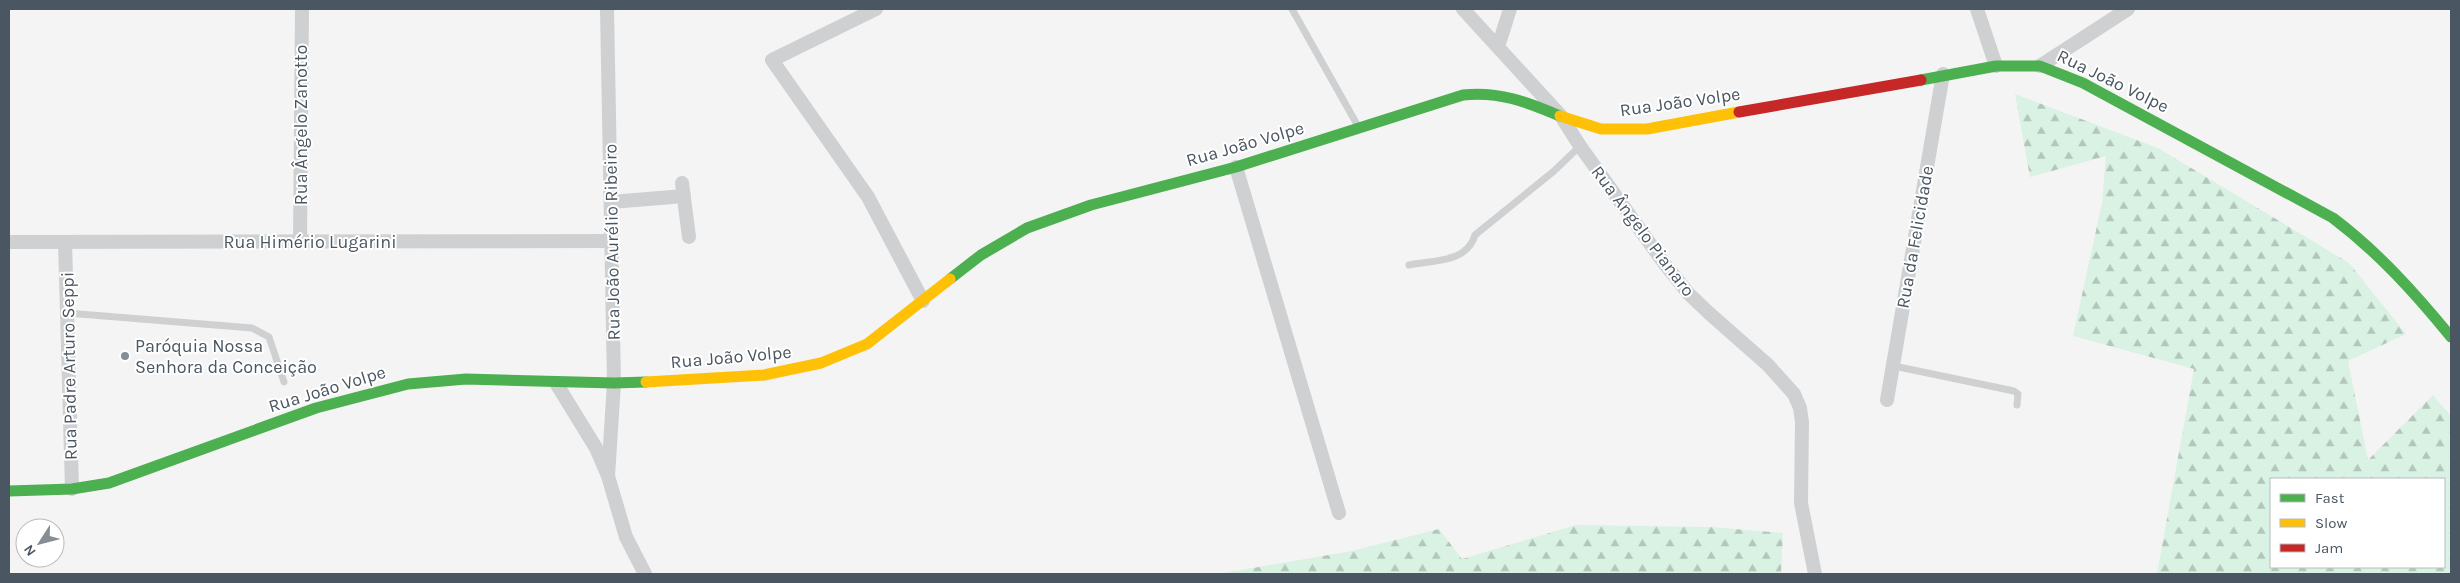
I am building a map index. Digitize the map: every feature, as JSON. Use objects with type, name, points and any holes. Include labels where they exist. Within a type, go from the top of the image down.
[{"type":"street","name":"Rua Ângelo Zanotto","points":[[300,242],[302,9]]},
{"type":"street","name":"Rua João Aurélio Ribeiro","points":[[607,9],[614,383],[608,476]]},
{"type":"street","points":[[876,9],[772,60],[868,196],[923,301]]},
{"type":"street","name":"Rua Ângelo Pianaro","points":[[1463,9],[1561,116],[1580,146],[1664,263],[1688,292],[1768,365],[1794,394],[1800,408],[1802,422],[1800,503],[1815,574]]},
{"type":"street","points":[[1498,47],[1510,9]]},
{"type":"street","points":[[1977,9],[1996,66]]},
{"type":"street","points":[[2040,66],[2128,9]]},
{"type":"street","name":"Rua João Volpe","points":[[9,491],[72,489],[109,483],[316,408],[408,384],[466,379],[556,383],[614,383],[732,378],[764,375],[821,363],[867,344],[981,255],[1027,228],[1091,205],[1236,167],[1442,100],[1482,93],[1517,98],[1600,129],[1647,128],[1942,74],[2018,64],[2040,66],[2083,83],[2333,218],[2356,234],[2382,258],[2451,337]]},
{"type":"street","name":"Rua da Felicidade","points":[[1887,400],[1942,74]]},
{"type":"street","points":[[1236,167],[1339,513]]},
{"type":"street","points":[[611,202],[683,190],[689,237]]},
{"type":"street","name":"Rua Himério Lugarini","points":[[9,242],[612,241]]},
{"type":"street","name":"Rua Padre Arturo Seppi","points":[[65,242],[72,489]]},
{"type":"street","points":[[556,383],[584,425],[608,476],[626,537],[645,574]]},
{"type":"lane","points":[[1292,9],[1359,128]]},
{"type":"lane","points":[[1409,265],[1462,255],[1472,246],[1475,235],[1580,146]]},
{"type":"lane","points":[[67,313],[252,328],[269,337],[284,382]]},
{"type":"lane","points":[[1894,366],[2014,391],[2018,394],[2016,405]]},
{"type":"green space","points":[[2015,94],[2158,148],[2349,263],[2406,334],[2348,361],[2368,460],[2433,395],[2451,416],[2451,574],[2157,574],[2194,369],[2073,336],[2102,203],[2106,156],[2030,177]]},
{"type":"green space","points":[[1576,525],[1711,527],[1783,533],[1781,574],[1218,574],[1352,551],[1439,529],[1462,559]]},
{"type":"traffic: fast","points":[[1921,80],[1996,66],[2040,66],[2083,83],[2333,218],[2350,231],[2395,274],[2451,337]]},
{"type":"traffic: fast","points":[[950,279],[981,255],[1027,228],[1091,205],[1236,167],[1463,95],[1501,96],[1536,106],[1560,116]]},
{"type":"traffic: fast","points":[[9,491],[72,489],[109,483],[316,408],[408,384],[466,379],[614,383],[646,382]]},
{"type":"traffic: slow","points":[[1560,116],[1601,129],[1647,129],[1739,112]]},
{"type":"traffic: slow","points":[[646,382],[764,375],[821,363],[867,344],[950,279]]},
{"type":"traffic: jam","points":[[1739,112],[1921,80]]},
{"type":"place","name":"Paróquia Nossa Senhora da Conceição","points":[[125,356]]}]
